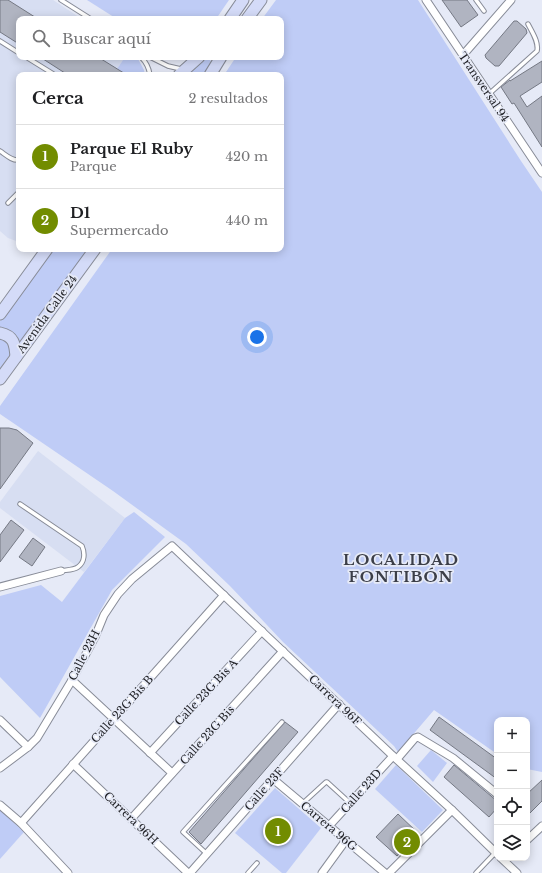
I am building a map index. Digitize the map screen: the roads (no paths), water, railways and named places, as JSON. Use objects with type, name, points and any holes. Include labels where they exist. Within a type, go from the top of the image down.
[{"type":"main road","points":[[232,16],[243,0]]},
{"type":"main road","points":[[249,16],[261,0]]},
{"type":"main road","points":[[182,72],[196,60]]},
{"type":"main road","points":[[212,72],[218,60]]},
{"type":"main road","points":[[0,314],[45,252]]},
{"type":"main road","name":"Avenida Calle 24","points":[[0,379],[93,252]]},
{"type":"main road","points":[[0,333],[11,339],[14,344],[16,357]]},
{"type":"street","name":"Transversal 94","points":[[426,0],[542,173]]},
{"type":"street","points":[[463,55],[511,0]]},
{"type":"street","name":"Carrera 96F","points":[[172,546],[494,850]]},
{"type":"street","name":"Calle 23H","points":[[0,768],[28,747],[37,738],[72,680],[95,637],[104,615],[118,594],[132,579],[172,546]]},
{"type":"street","points":[[0,587],[61,571]]},
{"type":"street","name":"Calle 23G Bis B","points":[[20,823],[224,596]]},
{"type":"street","name":"Calle 23G Bis A","points":[[150,753],[262,631]]},
{"type":"street","name":"Calle 23G Bis","points":[[131,819],[283,651]]},
{"type":"street","points":[[72,680],[172,773]]},
{"type":"street","name":"Calle 23F","points":[[189,873],[339,704]]},
{"type":"street","points":[[0,720],[28,747]]},
{"type":"street","name":"Calle 23D","points":[[329,826],[415,738],[418,737],[453,758],[494,792]]},
{"type":"street","name":"Carrera 96H","points":[[73,764],[189,873]]},
{"type":"street","name":"Carrera 96G","points":[[273,779],[386,873]]},
{"type":"street","points":[[0,805],[20,823],[68,873]]},
{"type":"street","points":[[389,873],[452,810]]},
{"type":"street","points":[[530,837],[542,826]]},
{"type":"street","points":[[322,873],[346,840]]},
{"type":"street","name":"Carrera 96F","points":[[505,861],[517,873]]},
{"type":"lane","points":[[61,0],[86,16]]},
{"type":"lane","points":[[476,0],[484,12]]},
{"type":"lane","points":[[489,94],[537,51],[537,43],[528,24]]},
{"type":"lane","points":[[0,41],[16,51]]},
{"type":"lane","points":[[31,60],[50,72]]},
{"type":"lane","points":[[144,60],[149,72]]},
{"type":"lane","points":[[156,60],[168,66],[179,69],[182,72]]},
{"type":"lane","points":[[0,151],[16,160]]},
{"type":"lane","points":[[8,203],[16,195]]},
{"type":"lane","points":[[20,504],[82,546],[84,556],[78,567],[61,571]]},
{"type":"lane","points":[[207,854],[183,832],[282,722]]},
{"type":"lane","points":[[302,804],[326,782],[328,782],[350,803]]},
{"type":"lane","points":[[476,873],[495,861]]},
{"type":"lane","points":[[248,873],[257,863]]},
{"type":"place","name":"Parque El Ruby","points":[[278,831]]},
{"type":"place","name":"D1","points":[[407,842]]},
{"type":"district","name":"LOCALIDAD FONTIBÓN","points":[[401,568]]}]
